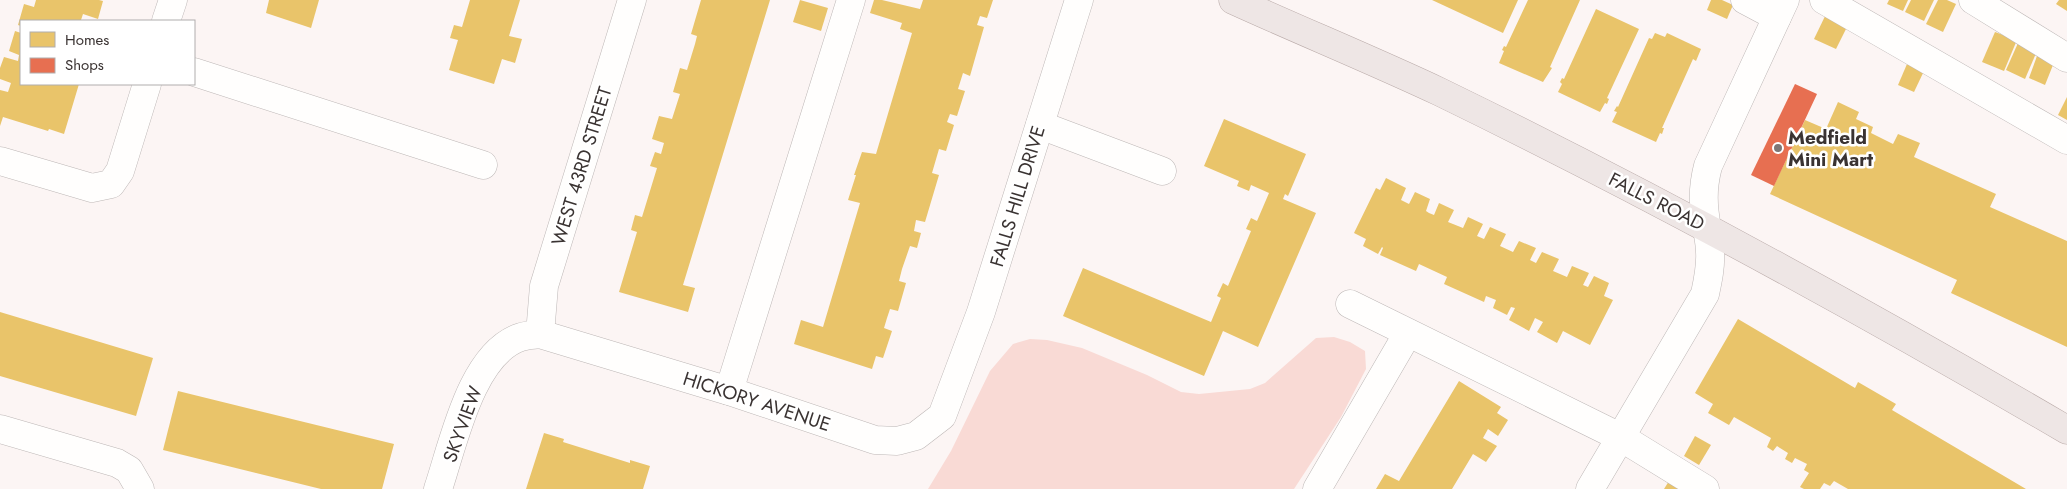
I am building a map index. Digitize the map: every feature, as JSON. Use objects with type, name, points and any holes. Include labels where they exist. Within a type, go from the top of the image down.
[{"type":"main road","name":"FALLS ROAD","points":[[1233,0],[1437,91],[1706,226],[1919,343],[2067,430]]},
{"type":"street","points":[[166,20],[173,0]]},
{"type":"street","name":"WEST 43RD STREET","points":[[540,334],[544,286],[632,0]]},
{"type":"street","points":[[729,391],[851,0]]},
{"type":"street","name":"FALLS HILL DRIVE","points":[[952,391],[981,312],[1079,0]]},
{"type":"street","points":[[1590,489],[1622,438],[1704,294],[1709,275],[1710,250],[1703,185],[1708,166],[1781,9],[1745,0]]},
{"type":"street","points":[[1824,0],[2067,140]]},
{"type":"street","points":[[1973,0],[2067,58]]},
{"type":"street","points":[[195,72],[483,165]]},
{"type":"street","points":[[0,162],[92,188],[111,184],[120,171],[147,85]]},
{"type":"street","points":[[1040,125],[1162,171]]},
{"type":"street","points":[[1350,304],[1622,438],[1705,489]]},
{"type":"street","points":[[1317,489],[1408,333]]},
{"type":"street","name":"HICKORY AVENUE","points":[[540,334],[729,391],[875,440],[896,441],[916,436],[942,416],[952,391]]},
{"type":"street","name":"SKYVIEW","points":[[438,489],[465,405],[483,371],[499,350],[521,337],[540,334]]},
{"type":"street","points":[[0,429],[117,463],[129,470],[140,489]]},
{"type":"shaded area","points":[[1334,337],[1350,342],[1365,351],[1366,369],[1341,417],[1294,489],[928,489],[951,451],[990,371],[1013,344],[1030,339],[1047,340],[1082,348],[1147,375],[1181,392],[1199,394],[1250,389],[1265,383],[1316,338]]},
{"type":"building: Homes","points":[[36,0],[103,1],[98,19],[83,14],[81,20],[20,20],[20,26],[18,25],[24,4],[34,7]]},
{"type":"building: Homes","points":[[269,0],[319,0],[311,28],[266,13]]},
{"type":"building: Homes","points":[[470,0],[520,0],[509,36],[522,39],[515,63],[502,59],[494,84],[449,70],[458,40],[450,38],[454,25],[462,27]]},
{"type":"building: Homes","points":[[701,0],[770,0],[683,285],[695,288],[688,312],[619,292],[637,232],[631,230],[635,215],[642,217],[657,168],[650,166],[655,152],[661,154],[664,143],[652,139],[659,116],[672,119],[680,94],[673,92],[680,68],[687,70],[695,44],[697,36],[691,34]]},
{"type":"building: Homes","points":[[800,0],[828,8],[821,31],[793,22]]},
{"type":"building: Homes","points":[[874,0],[882,0],[920,9],[923,0],[993,0],[987,18],[980,16],[977,25],[984,27],[970,76],[963,73],[958,89],[965,91],[957,116],[950,114],[947,122],[954,125],[946,151],[939,149],[932,173],[939,175],[925,222],[916,220],[914,231],[921,233],[917,248],[910,246],[902,269],[899,281],[906,283],[898,311],[890,309],[884,328],[892,331],[883,358],[876,356],[872,369],[794,344],[801,320],[823,327],[860,203],[848,200],[856,175],[854,175],[862,152],[876,154],[912,33],[900,29],[902,23],[870,13]]},
{"type":"building: Homes","points":[[1432,0],[1518,0],[1503,33]]},
{"type":"building: Homes","points":[[1528,0],[1580,0],[1550,67],[1552,68],[1543,82],[1499,63],[1504,51],[1502,50],[1504,46],[1506,47]]},
{"type":"building: Homes","points":[[1711,0],[1722,0],[1733,5],[1727,19],[1707,10]]},
{"type":"building: Homes","points":[[1889,0],[1908,0],[1903,11],[1887,4]]},
{"type":"building: Homes","points":[[1911,0],[1934,0],[1924,21],[1905,12]]},
{"type":"building: Homes","points":[[1938,0],[1947,0],[1956,4],[1943,32],[1926,24]]},
{"type":"building: Homes","points":[[2059,0],[2067,0],[2067,11],[2056,4]]},
{"type":"building: Homes","points":[[1596,9],[1639,29],[1607,98],[1609,99],[1607,104],[1605,103],[1600,112],[1558,92],[1562,84],[1560,82],[1562,78],[1564,79]]},
{"type":"building: Homes","points":[[1828,10],[1850,21],[1836,49],[1814,39]]},
{"type":"building: Homes","points":[[15,31],[20,33],[20,85],[79,85],[64,134],[3,117],[0,126],[0,90],[8,92],[11,83],[0,79],[0,68],[4,57],[18,61],[19,55],[9,51]]},
{"type":"building: Homes","points":[[1995,32],[2017,40],[2004,71],[1982,62]]},
{"type":"building: Homes","points":[[1655,33],[1665,37],[1667,33],[1701,49],[1696,61],[1693,59],[1662,128],[1664,128],[1662,134],[1660,133],[1656,142],[1612,122],[1617,112],[1614,111],[1618,107],[1649,38],[1652,39]]},
{"type":"building: Homes","points":[[2018,43],[2037,51],[2025,79],[2006,70]]},
{"type":"building: Homes","points":[[2037,56],[2055,60],[2045,85],[2029,78]]},
{"type":"building: Homes","points":[[1907,64],[1924,71],[1914,92],[1898,85]]},
{"type":"building: Homes","points":[[2067,97],[2067,120],[2058,115]]},
{"type":"building: Homes","points":[[1838,102],[1859,112],[1856,119],[1873,127],[1871,133],[1893,144],[1898,134],[1920,143],[1914,157],[1996,194],[1990,207],[2067,241],[2067,347],[1951,293],[1957,280],[1770,194],[1805,120],[1826,129]]},
{"type":"building: Homes","points":[[1224,119],[1306,154],[1288,196],[1285,194],[1283,199],[1316,213],[1258,347],[1223,331],[1204,376],[1063,316],[1083,268],[1211,322],[1221,298],[1217,296],[1223,283],[1228,286],[1251,231],[1246,229],[1251,218],[1257,221],[1269,193],[1251,185],[1249,191],[1237,186],[1239,181],[1204,166]]},
{"type":"building: Homes","points":[[1386,178],[1406,188],[1401,200],[1409,204],[1415,192],[1430,199],[1426,211],[1429,213],[1434,215],[1439,203],[1454,210],[1448,222],[1463,228],[1468,217],[1483,224],[1477,236],[1484,239],[1490,227],[1506,234],[1500,246],[1513,252],[1519,241],[1536,248],[1530,260],[1536,263],[1542,252],[1559,259],[1553,271],[1567,277],[1572,266],[1589,273],[1583,285],[1588,287],[1594,276],[1609,283],[1604,296],[1613,300],[1590,345],[1563,331],[1557,343],[1537,332],[1543,322],[1535,318],[1529,331],[1509,320],[1515,308],[1511,307],[1507,315],[1493,308],[1496,300],[1486,296],[1484,302],[1444,284],[1447,277],[1419,264],[1416,271],[1380,255],[1382,247],[1378,254],[1363,246],[1366,239],[1354,233],[1376,188],[1380,190]]},
{"type":"building: Homes","points":[[0,312],[153,358],[136,416],[0,376]]},
{"type":"building: Homes","points":[[1738,319],[1855,388],[1858,382],[1896,404],[1892,410],[2026,489],[1848,489],[1834,481],[1830,486],[1824,483],[1820,489],[1804,489],[1800,487],[1809,473],[1804,470],[1807,464],[1795,458],[1792,463],[1785,459],[1788,453],[1777,446],[1773,451],[1767,447],[1771,438],[1734,417],[1729,425],[1708,413],[1713,404],[1695,393]]},
{"type":"building: Homes","points":[[1459,381],[1501,407],[1497,413],[1508,420],[1498,436],[1488,429],[1483,438],[1497,446],[1486,462],[1473,454],[1452,489],[1376,489],[1385,474],[1399,481]]},
{"type":"building: Homes","points":[[178,391],[394,444],[382,489],[321,489],[163,450]]},
{"type":"building: Homes","points":[[544,433],[564,439],[563,442],[630,463],[630,460],[650,466],[643,489],[526,489]]},
{"type":"building: Homes","points":[[1695,436],[1711,445],[1699,465],[1684,456]]},
{"type":"building: Homes","points":[[1669,481],[1682,489],[1664,489]]},
{"type":"building: Shops","name":"Medfield Mini Mart","points":[[1795,84],[1817,94],[1774,186],[1751,175]]},
{"type":"place","name":"Medfield Mini Mart","points":[[1778,148]]}]
